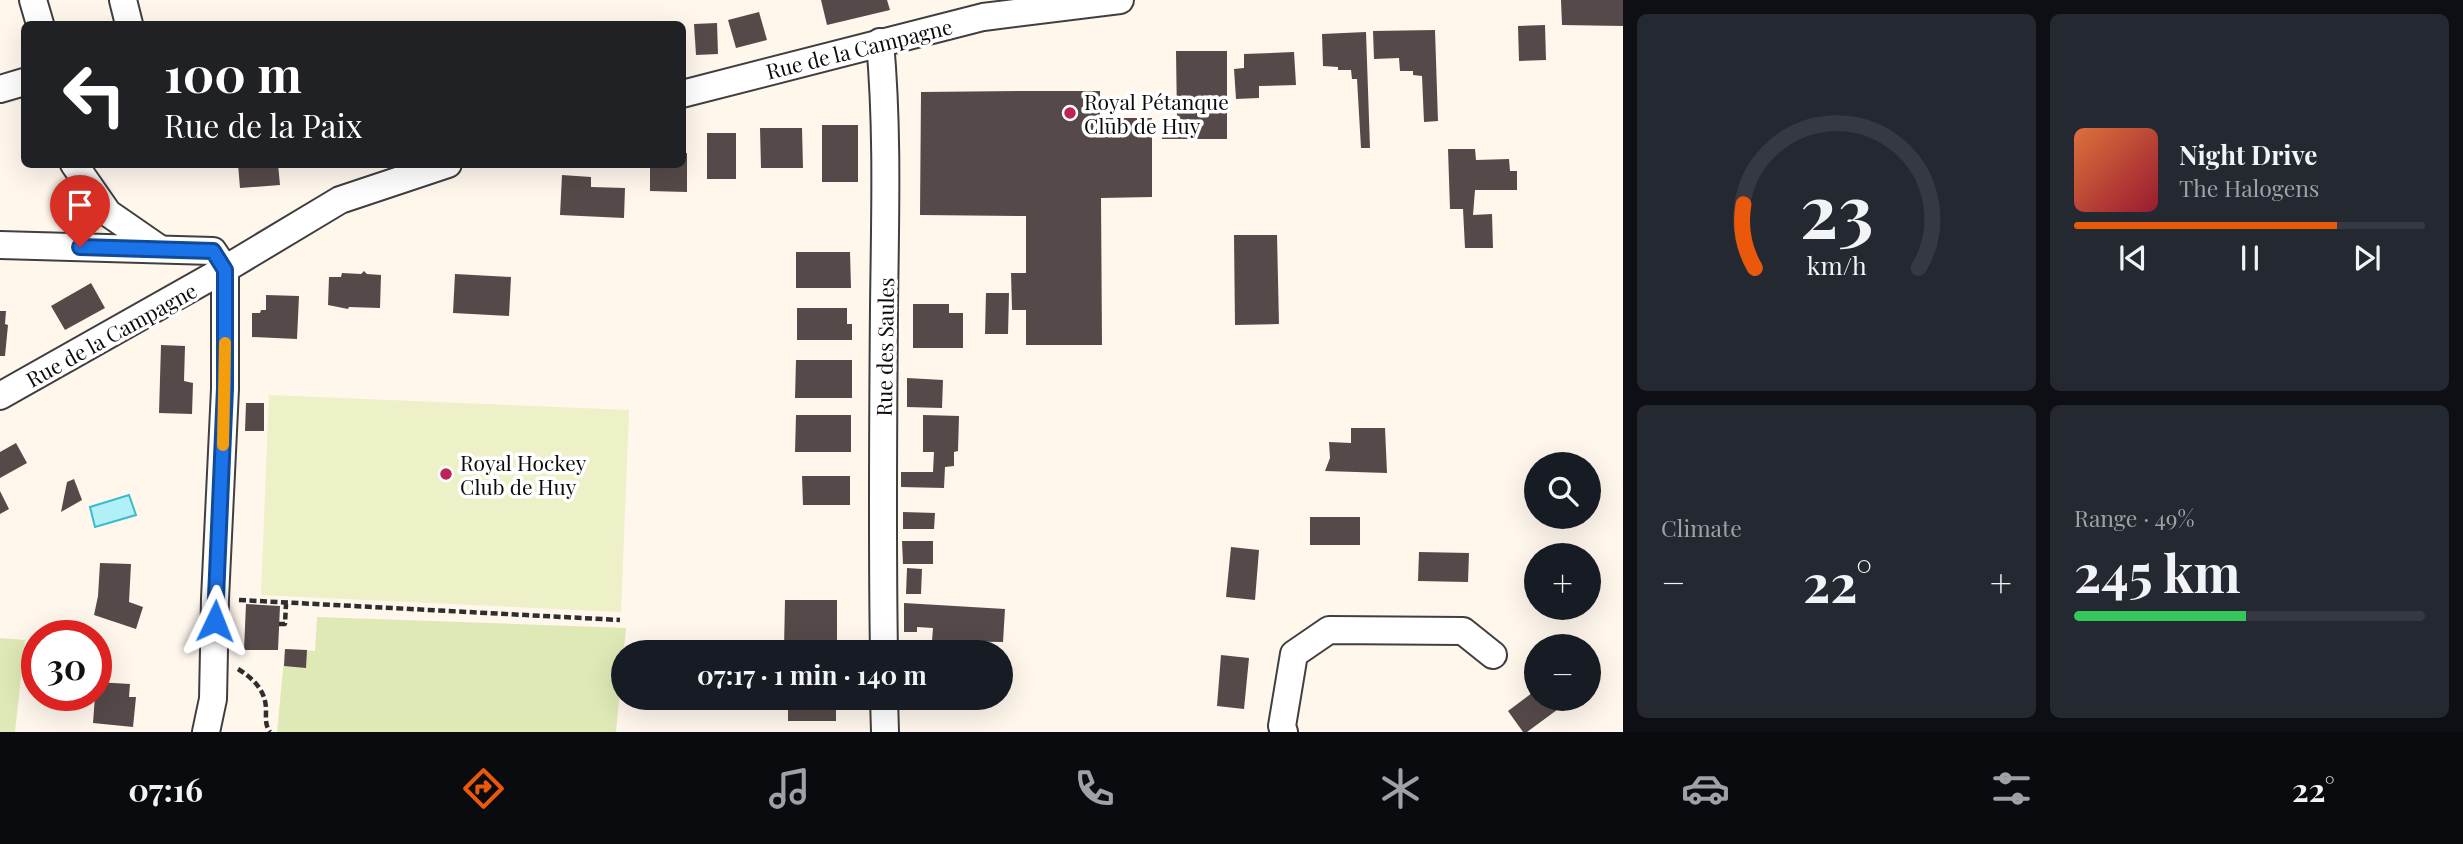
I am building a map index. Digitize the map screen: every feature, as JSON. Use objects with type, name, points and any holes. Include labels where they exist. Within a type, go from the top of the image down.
[{"type":"street","points":[[33,0],[39,21]]},
{"type":"street","points":[[123,0],[128,21]]},
{"type":"street","name":"Rue de la Campagne","points":[[686,93],[982,17],[1120,0]]},
{"type":"street","name":"Rue des Saules","points":[[880,42],[883,75],[884,640]]},
{"type":"street","points":[[0,89],[21,83]]},
{"type":"street","points":[[77,168],[108,213],[160,249]]},
{"type":"street","name":"Rue de la Campagne","points":[[0,396],[225,270],[341,200],[436,168]]},
{"type":"street","points":[[0,246],[213,251],[225,270],[225,388],[213,699],[206,732]]},
{"type":"street","points":[[1284,732],[1282,726],[1294,654],[1329,630],[1463,632],[1493,655]]},
{"type":"street","points":[[884,710],[885,732]]},
{"type":"path","points":[[215,599],[620,620]]},
{"type":"path","points":[[279,624],[285,624],[286,604]]},
{"type":"path","points":[[214,666],[233,667],[260,687],[266,700],[266,726],[270,732]]},
{"type":"green space","name":"Royal Hockey Club de Huy","points":[[269,395],[629,410],[621,612],[261,595]]},
{"type":"green space","points":[[317,617],[626,628],[625,640],[611,640],[611,710],[618,710],[616,732],[277,732],[285,649],[315,651]]},
{"type":"green space","points":[[0,638],[21,640],[21,677],[15,732],[0,732]]},
{"type":"water","points":[[129,495],[136,515],[95,527],[90,507]]},
{"type":"building","points":[[821,0],[887,0],[890,10],[827,25]]},
{"type":"building","points":[[1561,0],[1623,0],[1623,26],[1562,25]]},
{"type":"building","points":[[759,12],[767,40],[736,48],[728,20]]},
{"type":"building","points":[[717,23],[718,54],[696,55],[694,24]]},
{"type":"building","points":[[1545,25],[1546,60],[1519,61],[1518,26]]},
{"type":"building","points":[[1435,30],[1438,121],[1424,122],[1422,76],[1413,75],[1413,71],[1400,71],[1399,58],[1374,59],[1373,31]]},
{"type":"building","points":[[1366,32],[1370,148],[1361,148],[1357,79],[1352,79],[1351,70],[1323,66],[1322,34]]},
{"type":"building","points":[[1176,51],[1227,51],[1227,139],[1162,139],[1162,119],[1177,119]]},
{"type":"building","points":[[1294,52],[1296,85],[1259,86],[1259,98],[1236,99],[1234,69],[1244,68],[1244,54]]},
{"type":"building","points":[[1100,91],[1100,118],[1152,118],[1152,197],[1101,198],[1102,345],[1026,345],[1026,310],[1012,310],[1011,273],[1026,273],[1026,216],[920,215],[921,92]]},
{"type":"building","points":[[822,125],[858,125],[858,182],[822,182]]},
{"type":"building","points":[[760,128],[802,128],[803,168],[761,168]]},
{"type":"building","points":[[707,133],[736,133],[736,179],[707,179]]},
{"type":"building","points":[[1448,149],[1475,149],[1476,160],[1509,159],[1510,171],[1517,171],[1517,190],[1475,190],[1473,215],[1492,214],[1493,248],[1465,248],[1463,209],[1450,209]]},
{"type":"building","points":[[687,153],[687,192],[650,191],[650,168],[686,168]]},
{"type":"building","points":[[238,168],[278,168],[280,185],[240,188]]},
{"type":"building","points":[[562,175],[591,177],[591,187],[625,188],[624,218],[560,215]]},
{"type":"building","points":[[1234,235],[1277,235],[1279,324],[1235,325]]},
{"type":"building","points":[[796,252],[850,252],[851,288],[796,288]]},
{"type":"building","points":[[364,271],[367,274],[381,275],[380,308],[348,309],[328,305],[329,277],[341,277],[342,273],[361,274]]},
{"type":"building","points":[[455,274],[511,277],[509,316],[453,313]]},
{"type":"building","points":[[91,283],[105,308],[65,330],[51,306]]},
{"type":"building","points":[[986,293],[1009,293],[1008,334],[985,334]]},
{"type":"building","points":[[266,295],[299,296],[297,339],[252,337],[252,313],[266,310]]},
{"type":"building","points":[[913,304],[949,304],[949,313],[963,313],[963,348],[913,348]]},
{"type":"building","points":[[797,308],[847,308],[847,324],[852,324],[852,340],[797,340]]},
{"type":"building","points":[[0,311],[6,311],[5,324],[8,325],[5,356],[0,356]]},
{"type":"building","points":[[161,345],[185,346],[184,381],[193,383],[192,414],[159,413]]},
{"type":"building","points":[[796,360],[852,360],[852,398],[795,398]]},
{"type":"building","points":[[907,378],[943,380],[942,408],[907,407]]},
{"type":"building","points":[[246,403],[264,403],[264,431],[245,431]]},
{"type":"building","points":[[796,415],[851,415],[851,452],[795,452]]},
{"type":"building","points":[[923,415],[959,416],[958,451],[954,452],[954,466],[945,467],[944,488],[901,487],[901,472],[933,472],[934,452],[923,452]]},
{"type":"building","points":[[1351,428],[1385,428],[1387,473],[1325,471],[1330,458],[1329,442],[1351,443]]},
{"type":"building","points":[[16,443],[27,463],[0,478],[0,452]]},
{"type":"building","points":[[802,476],[850,476],[850,505],[803,505]]},
{"type":"building","points":[[74,479],[82,500],[61,512],[67,482]]},
{"type":"building","points":[[0,491],[9,509],[0,514]]},
{"type":"building","points":[[903,512],[935,513],[934,529],[903,529]]},
{"type":"building","points":[[1310,517],[1360,517],[1360,545],[1310,545]]},
{"type":"building","points":[[902,541],[933,541],[933,564],[903,564]]},
{"type":"building","points":[[1231,547],[1259,550],[1255,600],[1226,597]]},
{"type":"building","points":[[1419,552],[1469,553],[1468,582],[1418,581]]},
{"type":"building","points":[[100,563],[131,564],[129,602],[143,607],[136,629],[94,615]]},
{"type":"building","points":[[907,568],[922,569],[921,594],[906,594]]},
{"type":"building","points":[[785,600],[837,600],[837,640],[784,640]]},
{"type":"building","points":[[904,603],[1005,609],[1003,640],[932,640],[933,628],[917,627],[917,632],[904,632]]},
{"type":"building","points":[[246,604],[280,606],[278,650],[244,650]]},
{"type":"building","points":[[285,649],[307,650],[306,668],[284,666]]},
{"type":"building","points":[[1221,655],[1249,658],[1244,709],[1217,706]]},
{"type":"building","points":[[112,683],[130,684],[129,697],[136,697],[133,727],[93,723],[94,711],[112,711]]},
{"type":"building","points":[[1524,699],[1524,711],[1556,711],[1527,732],[1523,732],[1508,711]]},
{"type":"building","points":[[788,710],[836,710],[836,721],[788,721]]},
{"type":"slow traffic","points":[[223,445],[225,343]]},
{"type":"place","name":"Royal Pétanque Club de Huy","points":[[1070,113]]},
{"type":"place","name":"Royal Hockey Club de Huy","points":[[446,474]]},
{"type":"route","points":[[80,247],[213,251],[225,270],[225,388],[215,621]]}]
